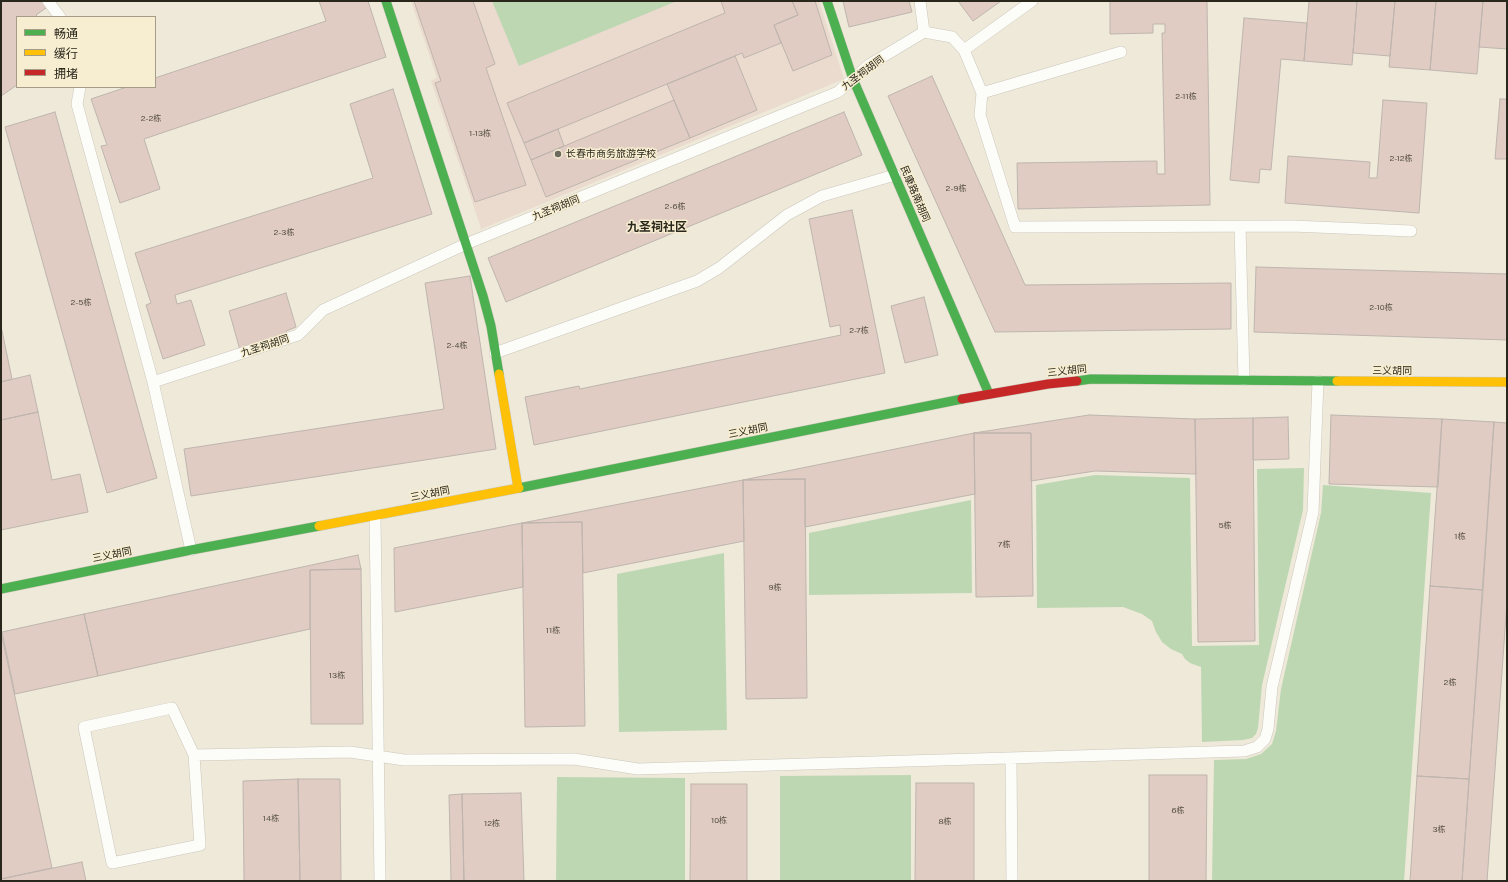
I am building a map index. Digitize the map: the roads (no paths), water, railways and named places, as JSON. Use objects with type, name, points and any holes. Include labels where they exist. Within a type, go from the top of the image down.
[{"type":"street","points":[[386,1],[483,296],[491,326],[518,488]]},
{"type":"street","name":"民康路南胡同","points":[[827,1],[853,78],[989,394]]},
{"type":"street","name":"三义胡同","points":[[1,589],[190,550],[375,516],[989,394],[1048,384],[1091,379],[1507,382]]},
{"type":"lane","points":[[48,1],[59,16]]},
{"type":"lane","points":[[920,1],[924,32],[952,38],[964,50],[982,93],[980,114],[1015,227],[1292,226],[1411,231]]},
{"type":"lane","points":[[964,50],[1032,1]]},
{"type":"lane","name":"九圣祠胡同","points":[[154,382],[298,335],[323,310],[466,244],[838,92],[869,66],[924,32]]},
{"type":"lane","points":[[982,93],[1121,52]]},
{"type":"lane","points":[[80,88],[77,104],[154,382],[190,550]]},
{"type":"lane","points":[[495,353],[697,281],[719,268],[787,215],[822,196],[895,175]]},
{"type":"lane","points":[[1240,226],[1244,380]]},
{"type":"lane","points":[[194,755],[350,752],[404,760],[574,759],[638,769],[1244,751],[1257,747],[1265,739],[1268,729],[1272,687],[1313,512],[1318,381]]},
{"type":"lane","points":[[375,516],[380,881]]},
{"type":"lane","points":[[172,708],[194,755],[200,845],[112,863],[84,727],[172,708]]},
{"type":"lane","points":[[1011,758],[1012,881]]},
{"type":"place","name":"长春市商务旅游学校","points":[[558,154]]},
{"type":"district","name":"九圣祠社区","points":[[657,227]]}]
